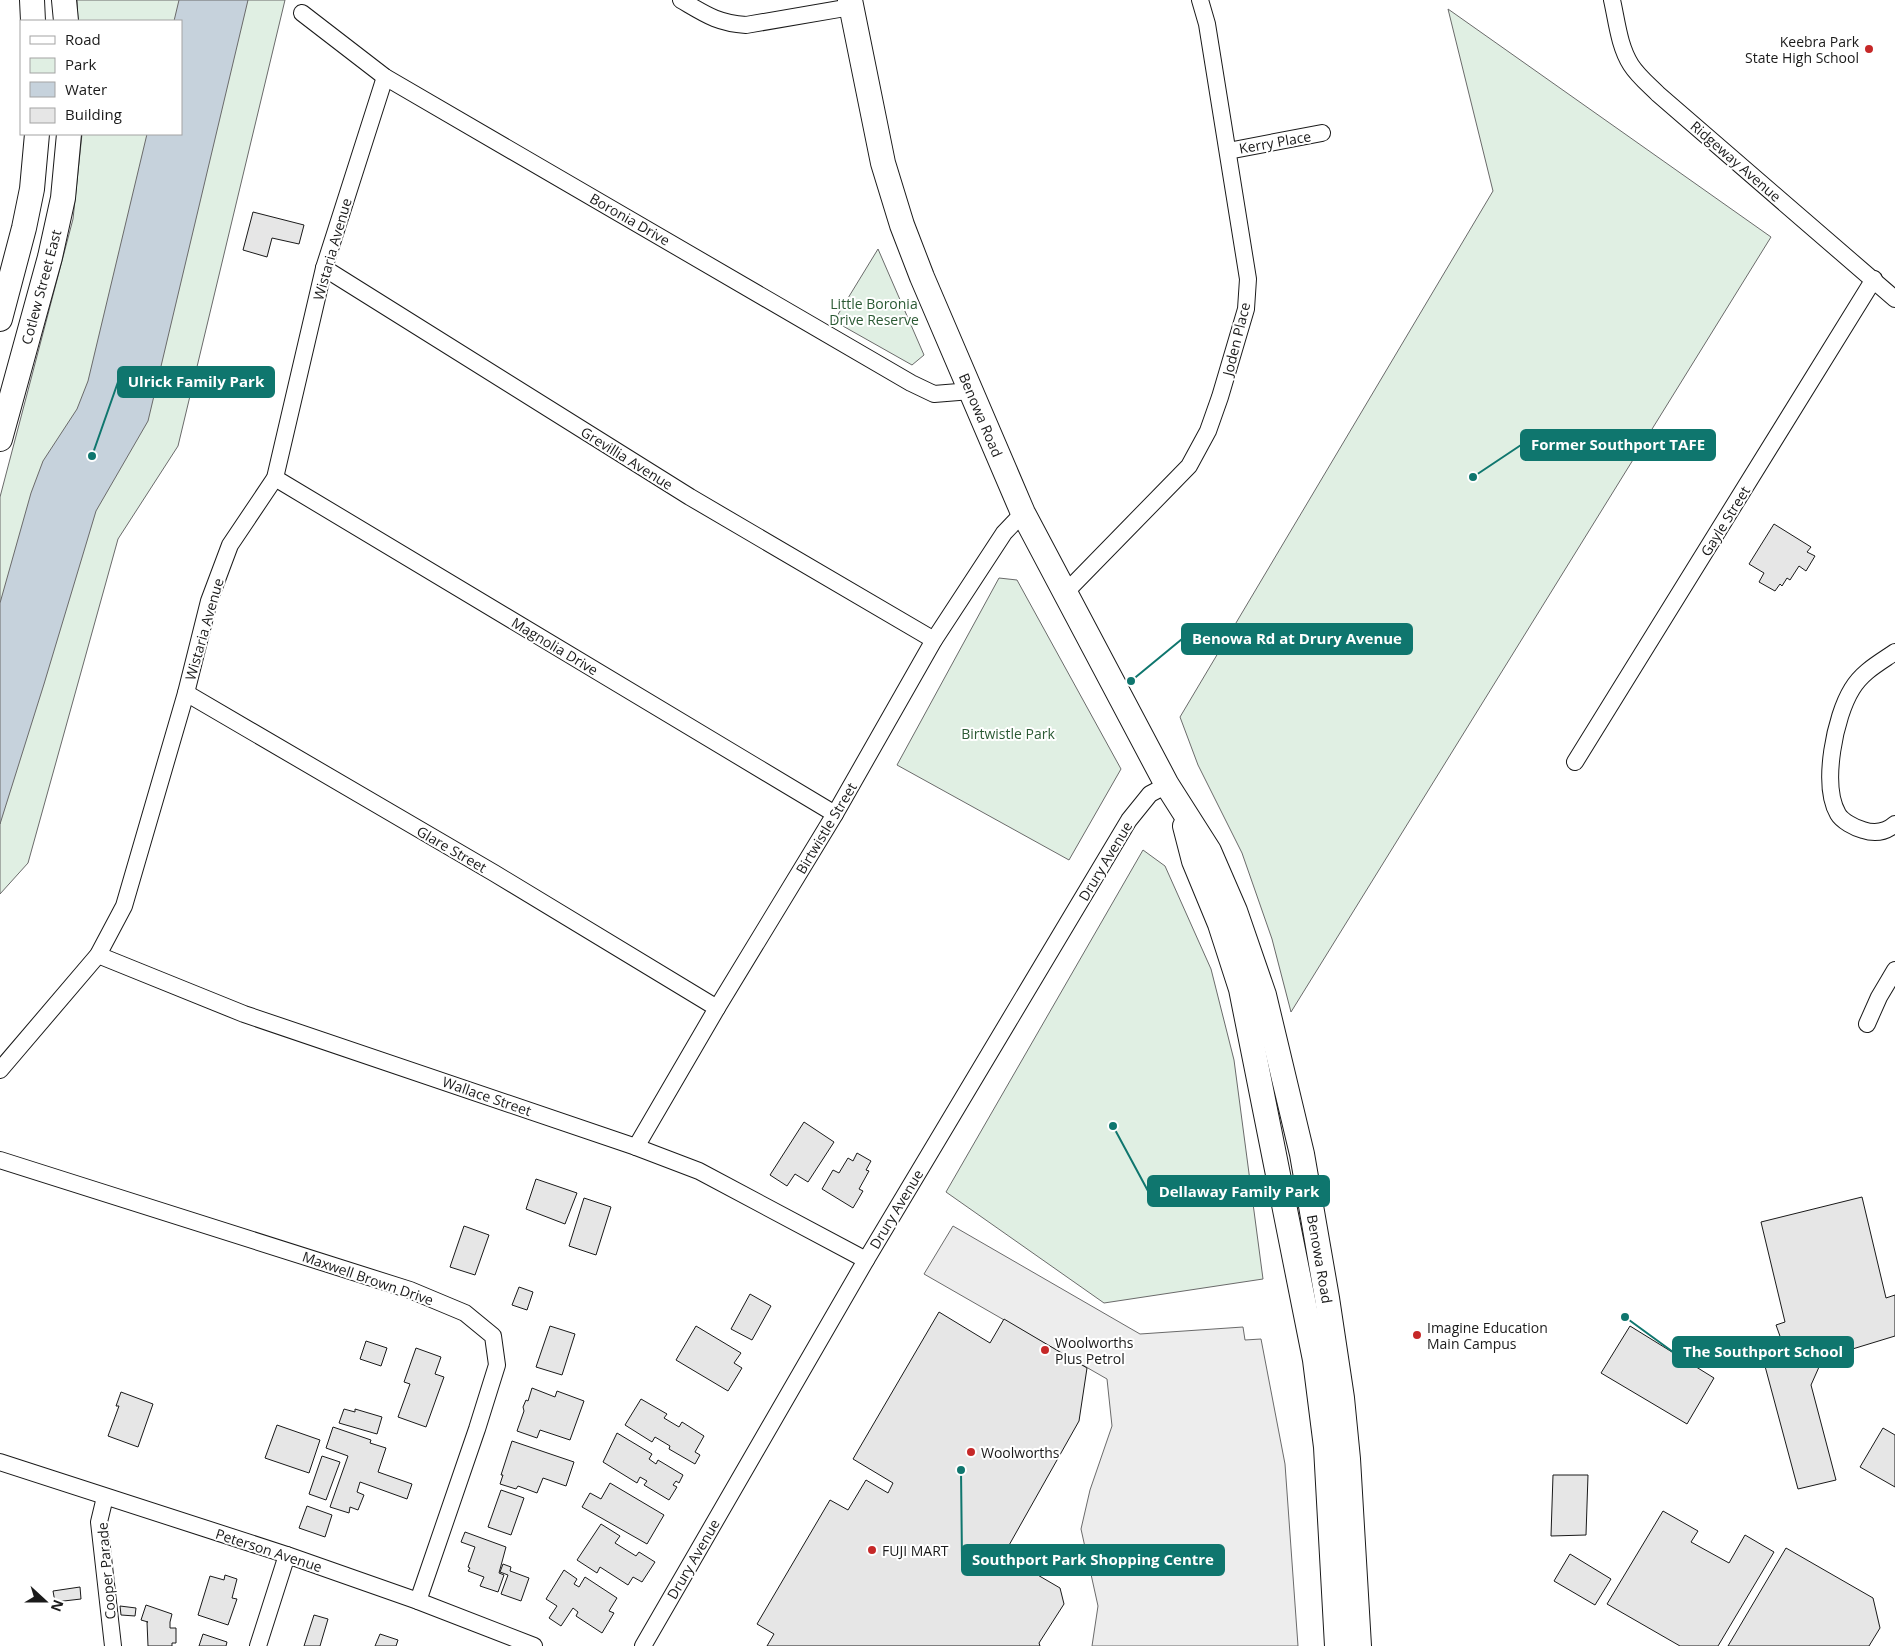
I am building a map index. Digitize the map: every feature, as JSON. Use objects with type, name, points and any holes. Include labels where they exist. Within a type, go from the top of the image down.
[{"type":"main road","points":[[32,0],[33,20]]},
{"type":"main road","points":[[64,0],[66,20]]},
{"type":"main road","name":"Benowa Road","points":[[851,3],[871,111],[891,193],[922,277],[1022,513],[1173,795],[1209,851],[1234,911],[1264,995],[1302,1154],[1327,1298],[1346,1425],[1359,1646]]},
{"type":"main road","points":[[0,319],[24,228],[32,188],[37,135]]},
{"type":"main road","name":"Cotlew Street East","points":[[0,439],[50,257],[63,198],[70,135]]},
{"type":"main road","name":"Benowa Road","points":[[1173,795],[1194,861],[1220,924],[1241,989],[1315,1360],[1326,1447],[1337,1646]]},
{"type":"street","points":[[681,0],[718,21],[746,25],[851,3]]},
{"type":"street","name":"Joden Place","points":[[1064,594],[1189,466],[1208,431],[1237,345],[1246,309],[1248,279],[1228,151],[1206,24],[1200,0]]},
{"type":"street","name":"Ridgeway Avenue","points":[[1612,0],[1625,54],[1632,67],[1642,78],[1658,94],[1895,299]]},
{"type":"street","name":"Boronia Drive","points":[[302,13],[385,77],[911,383],[934,394],[970,391]]},
{"type":"street","name":"Wistaria Avenue","points":[[0,1070],[98,955],[124,906],[186,693],[209,601],[230,545],[275,478],[324,268],[385,77]]},
{"type":"street","name":"Kerry Place","points":[[1228,151],[1322,133]]},
{"type":"street","name":"Grevillia Avenue","points":[[324,268],[690,497],[934,640]]},
{"type":"street","name":"Gayle Street","points":[[1575,762],[1874,279]]},
{"type":"street","name":"Magnolia Drive","points":[[275,478],[835,814]]},
{"type":"street","name":"Birtwistle Street","points":[[636,1147],[717,1008],[835,814],[934,640],[1004,533],[1022,513]]},
{"type":"street","points":[[1895,652],[1864,673],[1852,689],[1832,746],[1831,772],[1832,793],[1838,815],[1852,825],[1872,833],[1881,832],[1895,824]]},
{"type":"street","name":"Glare Street","points":[[186,693],[494,873],[717,1008]]},
{"type":"street","name":"Drury Avenue","points":[[643,1646],[866,1260],[1129,820],[1150,794],[1173,795]]},
{"type":"street","name":"Wallace Street","points":[[98,955],[244,1014],[636,1147],[699,1171],[866,1260]]},
{"type":"street","points":[[1867,1024],[1895,970]]},
{"type":"street","name":"Maxwell Brown Drive","points":[[0,1160],[410,1290],[465,1313],[493,1336],[497,1365],[418,1601]]},
{"type":"street","name":"Peterson Avenue","points":[[0,1462],[286,1555],[418,1601],[534,1646]]},
{"type":"street","name":"Cooper Parade","points":[[105,1497],[99,1522],[113,1646]]},
{"type":"street","points":[[258,1646],[286,1555]]},
{"type":"green space","points":[[77,0],[285,0],[178,446],[118,539],[28,863],[0,894],[0,497],[73,219],[82,135],[182,135],[182,20],[78,20]]},
{"type":"green space","points":[[1448,9],[1771,237],[1291,1012],[1272,939],[1242,853],[1198,765],[1180,717],[1493,191]]},
{"type":"green space","name":"Little Boronia Drive Reserve","points":[[878,249],[924,355],[912,365],[834,321]]},
{"type":"green space","name":"Birtwistle Park","points":[[999,578],[1017,580],[1121,769],[1069,860],[897,765]]},
{"type":"green space","points":[[1143,850],[1165,866],[1211,969],[1234,1060],[1263,1279],[1104,1303],[946,1192]]},
{"type":"shaded area","points":[[953,1226],[1140,1334],[1243,1327],[1245,1340],[1261,1339],[1285,1464],[1298,1646],[1092,1646],[1098,1606],[1081,1529],[1090,1490],[1112,1426],[1107,1379],[924,1274]]},
{"type":"water","points":[[179,0],[248,0],[148,421],[96,511],[0,824],[0,603],[31,493],[43,461],[77,409],[88,381],[147,135],[182,135],[182,20],[174,20]]},
{"type":"building","points":[[253,212],[304,225],[299,244],[272,238],[267,257],[243,250]]},
{"type":"building","points":[[1774,524],[1811,547],[1807,552],[1815,556],[1806,571],[1799,566],[1790,580],[1787,578],[1782,586],[1780,584],[1775,591],[1759,582],[1764,573],[1749,564]]},
{"type":"building","points":[[804,1122],[834,1142],[808,1182],[795,1174],[787,1186],[770,1175]]},
{"type":"building","points":[[857,1153],[871,1161],[866,1170],[869,1171],[859,1189],[863,1191],[853,1208],[822,1189],[833,1170],[839,1173],[848,1158],[853,1161]]},
{"type":"building","points":[[536,1179],[577,1193],[565,1224],[526,1209]]},
{"type":"building","points":[[1862,1197],[1886,1298],[1895,1295],[1895,1336],[1823,1358],[1811,1385],[1836,1480],[1798,1489],[1762,1355],[1773,1352],[1781,1339],[1776,1325],[1785,1322],[1761,1222]]},
{"type":"building","points":[[584,1198],[611,1207],[596,1255],[569,1246]]},
{"type":"building","points":[[464,1226],[489,1235],[475,1275],[450,1267]]},
{"type":"building","points":[[519,1287],[533,1292],[527,1310],[512,1305]]},
{"type":"building","points":[[750,1294],[771,1306],[752,1340],[731,1329]]},
{"type":"building","points":[[939,1312],[990,1343],[1004,1319],[1087,1368],[1079,1421],[1008,1547],[1023,1554],[1024,1567],[1060,1588],[1064,1604],[1039,1643],[1040,1646],[767,1646],[774,1634],[757,1624],[830,1500],[848,1510],[866,1480],[888,1493],[893,1483],[853,1459]]},
{"type":"building","points":[[550,1326],[575,1334],[562,1375],[536,1367]]},
{"type":"building","points":[[696,1326],[741,1353],[734,1363],[742,1368],[728,1391],[676,1360]]},
{"type":"building","points":[[1630,1326],[1714,1378],[1687,1424],[1601,1373]]},
{"type":"building","points":[[366,1341],[387,1348],[381,1366],[360,1359]]},
{"type":"building","points":[[416,1348],[441,1357],[435,1374],[444,1377],[426,1427],[398,1417],[410,1384],[404,1382]]},
{"type":"building","points":[[532,1388],[555,1397],[557,1391],[584,1401],[570,1440],[540,1430],[537,1438],[517,1431],[524,1411],[523,1407],[526,1400],[528,1401]]},
{"type":"building","points":[[121,1392],[153,1404],[138,1447],[108,1436],[119,1406],[116,1406]]},
{"type":"building","points":[[641,1399],[667,1414],[664,1418],[679,1427],[682,1422],[704,1436],[695,1452],[700,1455],[695,1464],[669,1449],[670,1446],[655,1437],[652,1442],[625,1425]]},
{"type":"building","points":[[344,1409],[355,1412],[355,1409],[382,1417],[377,1434],[339,1423]]},
{"type":"building","points":[[277,1425],[320,1440],[309,1473],[265,1458]]},
{"type":"building","points":[[333,1427],[371,1440],[370,1443],[386,1448],[378,1472],[412,1484],[407,1499],[360,1482],[357,1492],[364,1495],[358,1510],[350,1507],[349,1513],[330,1507],[348,1456],[326,1448]]},
{"type":"building","points":[[1883,1428],[1895,1435],[1895,1487],[1860,1467]]},
{"type":"building","points":[[617,1433],[652,1454],[649,1459],[656,1464],[658,1460],[683,1475],[679,1483],[676,1481],[673,1485],[677,1487],[669,1500],[644,1485],[647,1481],[640,1477],[637,1483],[603,1462]]},
{"type":"building","points":[[512,1441],[574,1462],[566,1486],[543,1478],[537,1493],[518,1486],[516,1489],[500,1484]]},
{"type":"building","points":[[322,1456],[340,1462],[326,1500],[309,1494]]},
{"type":"building","points":[[1553,1475],[1588,1475],[1586,1535],[1551,1536]]},
{"type":"building","points":[[610,1483],[664,1515],[647,1544],[582,1507],[590,1493],[601,1499]]},
{"type":"building","points":[[501,1490],[524,1498],[511,1535],[488,1527]]},
{"type":"building","points":[[307,1506],[332,1515],[325,1537],[299,1528]]},
{"type":"building","points":[[1663,1511],[1698,1531],[1691,1542],[1729,1563],[1745,1535],[1774,1552],[1718,1646],[1680,1646],[1607,1604]]},
{"type":"building","points":[[601,1524],[620,1536],[615,1543],[636,1556],[639,1552],[655,1562],[642,1582],[633,1577],[628,1585],[600,1567],[597,1573],[577,1560]]},
{"type":"building","points":[[465,1532],[506,1547],[499,1573],[504,1575],[498,1592],[480,1586],[484,1577],[468,1571],[475,1547],[461,1542]]},
{"type":"building","points":[[1786,1548],[1873,1598],[1880,1628],[1869,1646],[1728,1646]]},
{"type":"building","points":[[1570,1554],[1611,1579],[1595,1605],[1554,1581]]},
{"type":"building","points":[[503,1564],[511,1567],[510,1571],[529,1578],[521,1601],[501,1594],[508,1575],[500,1572]]},
{"type":"building","points":[[564,1570],[577,1579],[574,1584],[579,1587],[585,1577],[617,1598],[609,1611],[614,1613],[602,1633],[576,1616],[578,1612],[573,1608],[561,1626],[549,1618],[557,1606],[546,1599]]},
{"type":"building","points":[[225,1575],[237,1579],[232,1598],[237,1599],[228,1625],[198,1615],[210,1576],[224,1580]]},
{"type":"building","points":[[80,1587],[81,1599],[55,1602],[53,1591]]},
{"type":"building","points":[[146,1605],[172,1614],[170,1628],[176,1628],[176,1643],[172,1643],[172,1646],[148,1646],[148,1622],[141,1620]]},
{"type":"building","points":[[120,1606],[136,1608],[135,1616],[121,1615]]},
{"type":"building","points":[[314,1615],[328,1619],[320,1646],[304,1646]]},
{"type":"building","points":[[203,1634],[227,1642],[226,1646],[199,1646]]},
{"type":"building","points":[[380,1634],[398,1640],[396,1646],[375,1646]]},
{"type":"place","name":"Keebra Park State High School","points":[[1869,49]]},
{"type":"place","name":"Ulrick Family Park","points":[[92,456]]},
{"type":"place","name":"Former Southport TAFE","points":[[1473,477]]},
{"type":"place","name":"Benowa Rd at Drury Avenue","points":[[1131,681]]},
{"type":"place","name":"Dellaway Family Park","points":[[1113,1126]]},
{"type":"place","name":"The Southport School","points":[[1625,1317]]},
{"type":"place","name":"Imagine Education Main Campus","points":[[1417,1335]]},
{"type":"place","name":"Woolworths Plus Petrol","points":[[1045,1350]]},
{"type":"place","name":"Woolworths","points":[[971,1452]]},
{"type":"place","name":"Southport Park Shopping Centre","points":[[961,1470]]},
{"type":"place","name":"FUJI MART","points":[[872,1550]]}]
